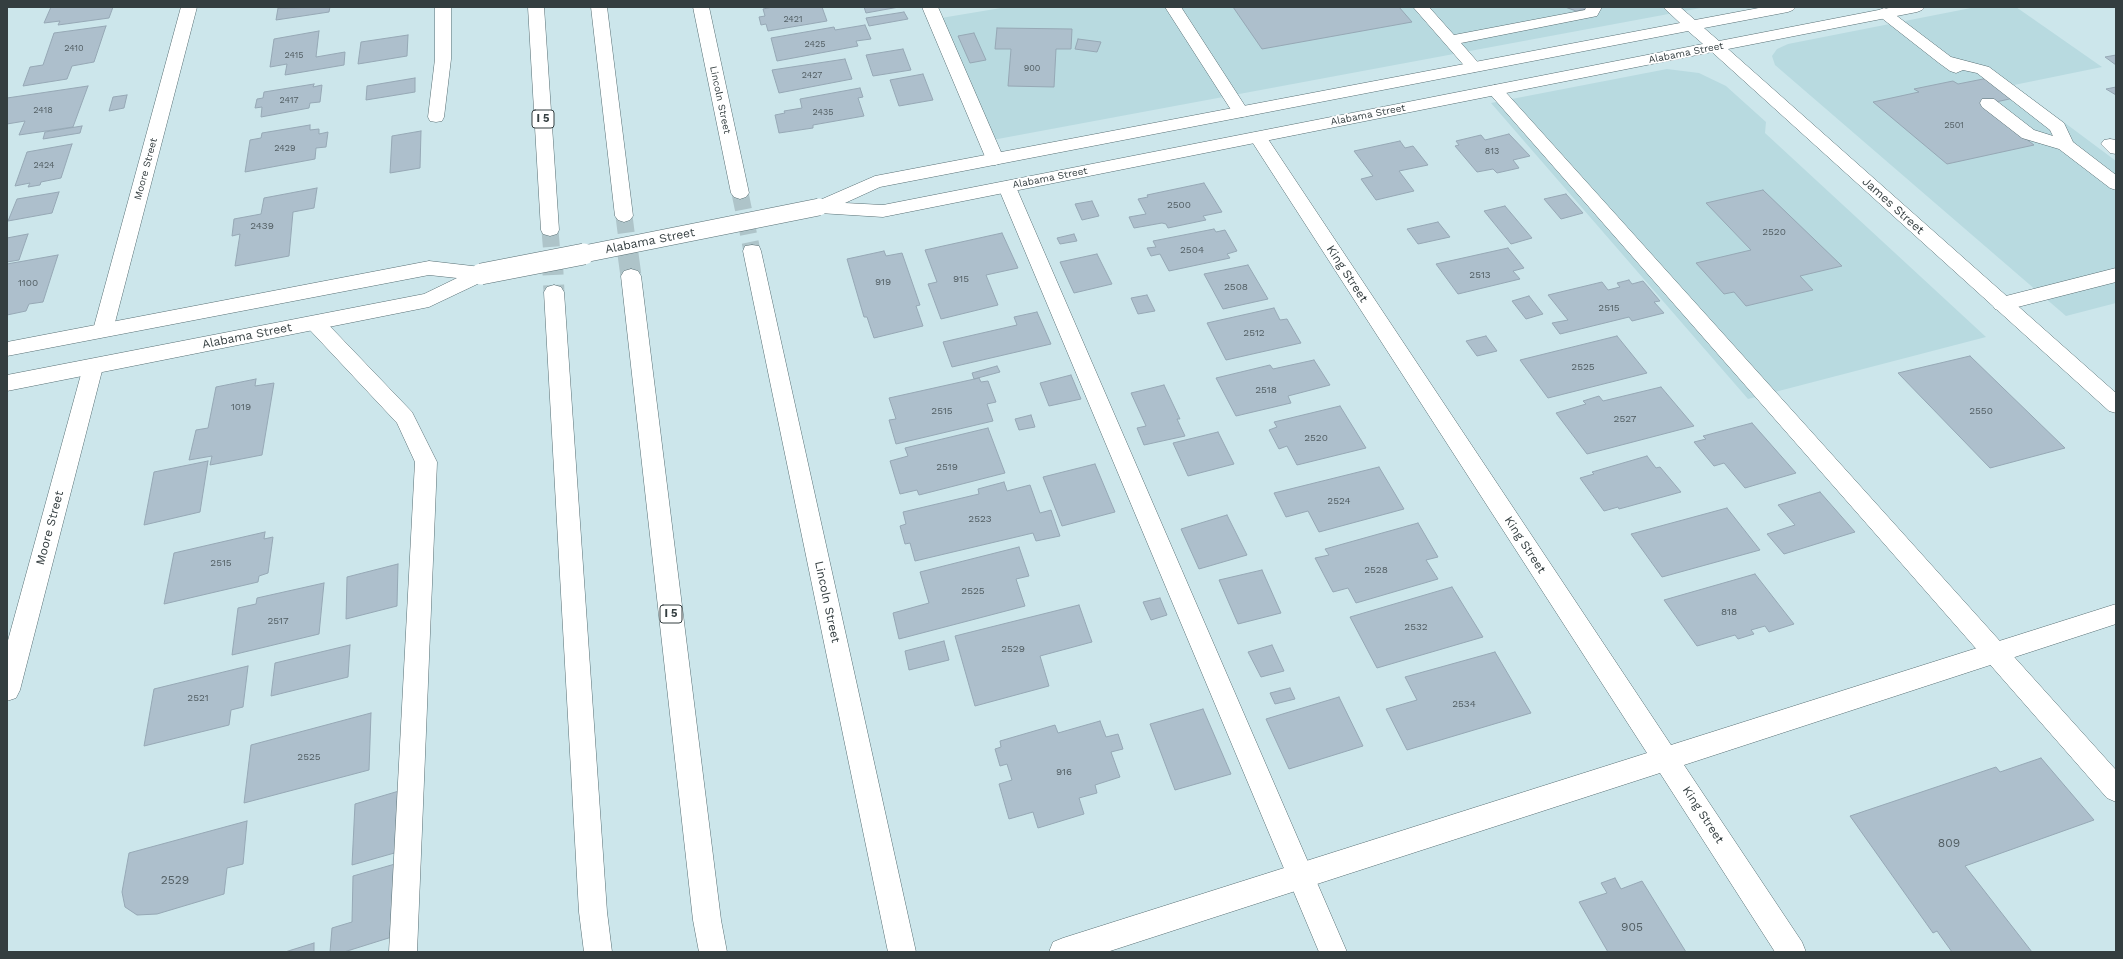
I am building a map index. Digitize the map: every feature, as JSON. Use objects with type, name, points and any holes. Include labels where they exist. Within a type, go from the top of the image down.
[{"type":"main road","name":"Moore Street","points":[[103,330],[189,7]]},
{"type":"main road","points":[[436,117],[443,59],[443,7]]},
{"type":"main road","name":"I 5","points":[[536,7],[550,230]]},
{"type":"main road","points":[[599,7],[624,216]]},
{"type":"main road","name":"Lincoln Street","points":[[700,7],[740,194]]},
{"type":"main road","points":[[930,7],[995,159]]},
{"type":"main road","points":[[1127,162],[1156,142],[1222,128],[1241,112],[1173,7]]},
{"type":"main road","points":[[1421,7],[1474,67]]},
{"type":"main road","points":[[1445,34],[1545,10],[1546,7]]},
{"type":"main road","points":[[1445,34],[1592,13],[1594,7]]},
{"type":"main road","name":"James Street","points":[[1671,7],[2116,406]]},
{"type":"main road","name":"Alabama Street","points":[[7,384],[429,300],[481,274],[819,207],[875,182],[1788,7]]},
{"type":"main road","name":"Alabama Street","points":[[819,207],[883,211],[1917,7]]},
{"type":"main road","points":[[1884,14],[1945,60],[1983,70],[2058,126],[2064,145]]},
{"type":"main road","points":[[1945,60],[1952,76],[1967,82]]},
{"type":"main road","points":[[1495,90],[2116,789]]},
{"type":"main road","points":[[1994,102],[2028,134],[2064,145],[2116,184]]},
{"type":"main road","name":"King Street","points":[[1258,137],[1792,952]]},
{"type":"main road","points":[[1007,187],[1333,952]]},
{"type":"main road","name":"Lincoln Street","points":[[752,251],[902,952]]},
{"type":"main road","name":"Alabama Street","points":[[7,349],[429,268],[481,274]]},
{"type":"main road","points":[[2002,304],[2116,275]]},
{"type":"main road","name":"I 5","points":[[631,276],[705,904],[713,952]]},
{"type":"main road","points":[[554,292],[593,912],[598,952]]},
{"type":"main road","points":[[314,323],[405,418],[426,462],[403,952]]},
{"type":"main road","name":"Moore Street","points":[[7,690],[94,366]]},
{"type":"main road","points":[[1063,952],[2116,614]]},
{"type":"shaded area","points":[[1007,7],[1706,7],[987,141],[935,19]]},
{"type":"shaded area","points":[[1976,7],[2016,7],[2102,67],[2014,85],[2116,161],[2116,303],[2066,316],[1775,65],[1772,56],[1777,49],[1788,44]]},
{"type":"shaded area","points":[[1667,69],[1699,73],[1726,86],[1766,122],[1765,133],[1986,337],[1748,399],[1491,103]]},
{"type":"building","points":[[51,7],[113,7],[109,18],[58,25],[60,21],[44,23]]},
{"type":"building","points":[[330,7],[329,12],[276,20],[278,8]]},
{"type":"building","points":[[773,7],[822,7],[827,21],[768,31],[766,24],[761,25],[759,17],[765,16],[763,9]]},
{"type":"building","points":[[864,7],[899,7],[866,13]]},
{"type":"building","points":[[1233,7],[1399,7],[1412,22],[1262,49]]},
{"type":"building","points":[[1565,7],[1588,7],[1587,9],[1576,11]]},
{"type":"building","points":[[904,12],[908,19],[869,26],[866,18]]},
{"type":"building","points":[[865,25],[871,39],[856,41],[858,46],[777,61],[771,38],[834,27],[835,30]]},
{"type":"building","points":[[106,26],[94,62],[72,66],[67,79],[23,86],[30,67],[43,65],[54,33]]},
{"type":"building","points":[[997,28],[1072,29],[1071,49],[1056,49],[1054,87],[1008,86],[1011,49],[995,49]]},
{"type":"building","points":[[319,31],[316,57],[345,52],[344,65],[285,75],[287,64],[270,67],[274,39]]},
{"type":"building","points":[[974,33],[986,60],[970,63],[958,36]]},
{"type":"building","points":[[408,35],[407,56],[358,64],[361,42]]},
{"type":"building","points":[[1078,39],[1101,42],[1097,52],[1075,49]]},
{"type":"building","points":[[903,49],[911,70],[873,76],[866,55]]},
{"type":"building","points":[[2116,55],[2116,65],[2105,57]]},
{"type":"building","points":[[845,59],[852,79],[779,93],[772,70]]},
{"type":"building","points":[[923,74],[933,100],[899,106],[890,80]]},
{"type":"building","points":[[415,78],[415,92],[366,100],[367,86]]},
{"type":"building","points":[[1988,78],[2014,98],[1982,105],[2034,145],[1947,164],[1873,102],[1919,92],[1914,89],[1953,81],[1958,84]]},
{"type":"building","points":[[314,84],[313,87],[322,85],[320,102],[310,103],[309,108],[261,117],[262,107],[255,108],[257,99],[263,98],[264,92]]},
{"type":"building","points":[[88,86],[73,127],[19,135],[25,121],[7,124],[7,98]]},
{"type":"building","points":[[2116,87],[2116,95],[2106,89]]},
{"type":"building","points":[[860,88],[863,97],[858,98],[864,116],[813,125],[813,128],[779,133],[775,115],[785,113],[784,111],[802,108],[800,99]]},
{"type":"building","points":[[127,95],[124,108],[109,111],[113,97]]},
{"type":"building","points":[[310,125],[310,130],[319,129],[319,134],[328,132],[326,147],[316,148],[315,159],[245,172],[250,140],[261,138],[262,133]]},
{"type":"building","points":[[82,126],[80,133],[43,139],[45,132]]},
{"type":"building","points":[[421,131],[420,168],[390,173],[392,136]]},
{"type":"building","points":[[1509,134],[1530,156],[1513,160],[1519,168],[1497,173],[1493,169],[1477,172],[1455,146],[1459,145],[1456,141],[1481,135],[1485,140]]},
{"type":"building","points":[[1400,141],[1405,148],[1413,146],[1428,165],[1399,171],[1414,191],[1376,200],[1361,179],[1373,176],[1354,151]]},
{"type":"building","points":[[72,144],[61,178],[41,182],[40,185],[28,187],[30,183],[15,186],[27,152]]},
{"type":"building","points":[[1204,183],[1222,212],[1203,216],[1206,220],[1168,228],[1166,224],[1162,223],[1134,228],[1129,217],[1146,214],[1138,199],[1148,197],[1147,195]]},
{"type":"building","points":[[317,188],[314,208],[293,212],[289,256],[235,266],[240,234],[232,236],[234,219],[261,214],[264,198]]},
{"type":"building","points":[[1763,190],[1842,266],[1800,276],[1813,290],[1746,306],[1734,292],[1724,294],[1696,263],[1751,250],[1706,203]]},
{"type":"building","points":[[59,192],[52,213],[8,221],[17,199]]},
{"type":"building","points":[[1566,194],[1583,213],[1561,219],[1544,199]]},
{"type":"building","points":[[1092,201],[1099,216],[1082,220],[1075,204]]},
{"type":"building","points":[[1505,206],[1532,238],[1511,244],[1484,211]]},
{"type":"building","points":[[1438,222],[1450,237],[1418,244],[1407,229]]},
{"type":"building","points":[[1214,229],[1216,232],[1225,230],[1237,251],[1227,254],[1230,258],[1169,271],[1160,254],[1151,256],[1147,248],[1156,247],[1153,241]]},
{"type":"building","points":[[1002,233],[1018,268],[986,275],[998,305],[941,319],[928,284],[937,282],[925,250]]},
{"type":"building","points":[[28,234],[19,260],[7,262],[7,238]]},
{"type":"building","points":[[1074,234],[1077,241],[1060,244],[1057,238]]},
{"type":"building","points":[[1508,248],[1524,268],[1513,271],[1520,279],[1458,294],[1436,264]]},
{"type":"building","points":[[884,251],[886,256],[902,253],[920,305],[916,306],[923,326],[874,338],[867,317],[864,317],[847,259]]},
{"type":"building","points":[[1097,254],[1112,284],[1074,293],[1060,262]]},
{"type":"building","points":[[58,255],[43,302],[29,304],[26,311],[7,315],[7,264]]},
{"type":"building","points":[[1248,265],[1268,299],[1223,309],[1204,274]]},
{"type":"building","points":[[1629,280],[1632,284],[1643,281],[1660,301],[1654,302],[1664,313],[1632,321],[1629,317],[1560,334],[1552,323],[1568,320],[1548,295],[1602,282],[1608,290],[1620,287],[1617,283]]},
{"type":"building","points":[[1147,295],[1155,311],[1138,314],[1131,298]]},
{"type":"building","points":[[1529,296],[1543,314],[1526,319],[1512,301]]},
{"type":"building","points":[[1274,308],[1280,320],[1287,319],[1301,343],[1226,360],[1207,323]]},
{"type":"building","points":[[1037,312],[1051,344],[952,367],[943,342],[1017,325],[1014,317]]},
{"type":"building","points":[[1486,336],[1497,351],[1477,356],[1466,341]]},
{"type":"building","points":[[1617,336],[1647,373],[1548,398],[1520,360]]},
{"type":"building","points":[[1970,356],[2065,448],[1990,468],[1898,373]]},
{"type":"building","points":[[1314,360],[1330,385],[1288,396],[1291,403],[1236,416],[1216,378],[1270,365],[1273,369]]},
{"type":"building","points":[[997,366],[1000,372],[974,379],[972,373]]},
{"type":"building","points":[[1071,375],[1081,399],[1049,406],[1040,383]]},
{"type":"building","points":[[979,378],[981,382],[988,381],[996,402],[987,404],[993,421],[896,444],[889,420],[896,419],[889,398]]},
{"type":"building","points":[[256,379],[255,386],[274,383],[262,455],[210,465],[212,456],[189,460],[196,430],[208,428],[216,387]]},
{"type":"building","points":[[1164,385],[1180,419],[1177,419],[1185,436],[1144,445],[1137,428],[1146,426],[1131,393]]},
{"type":"building","points":[[1661,387],[1694,426],[1587,454],[1556,413],[1586,404],[1583,401],[1599,396],[1603,401]]},
{"type":"building","points":[[1340,406],[1366,448],[1297,465],[1287,446],[1279,449],[1269,430],[1277,427],[1274,422]]},
{"type":"building","points":[[1031,415],[1035,427],[1019,430],[1015,419]]},
{"type":"building","points":[[1752,423],[1796,473],[1745,488],[1724,463],[1714,466],[1694,442],[1706,439],[1703,436]]},
{"type":"building","points":[[988,428],[1005,473],[919,495],[917,490],[900,494],[890,461],[908,456],[905,448]]},
{"type":"building","points":[[1218,432],[1234,464],[1188,476],[1173,443]]},
{"type":"building","points":[[1647,456],[1656,468],[1660,467],[1681,492],[1619,509],[1618,507],[1604,511],[1580,478],[1594,474],[1592,472]]},
{"type":"building","points":[[208,461],[200,512],[144,525],[154,472]]},
{"type":"building","points":[[1095,464],[1115,512],[1062,526],[1043,477]]},
{"type":"building","points":[[1379,467],[1404,509],[1319,532],[1308,511],[1286,517],[1274,493]]},
{"type":"building","points":[[1004,482],[1007,491],[1030,485],[1040,513],[1051,510],[1060,536],[1036,541],[1033,533],[915,561],[910,543],[905,544],[900,526],[906,524],[903,512],[979,494],[978,489]]},
{"type":"building","points":[[1820,492],[1855,532],[1784,554],[1767,534],[1795,525],[1778,505]]},
{"type":"building","points":[[1727,508],[1760,550],[1662,577],[1631,534]]},
{"type":"building","points":[[1227,515],[1247,555],[1199,569],[1181,529]]},
{"type":"building","points":[[1418,523],[1438,557],[1426,560],[1438,579],[1356,603],[1348,588],[1333,592],[1315,558],[1329,555],[1325,549]]},
{"type":"building","points":[[265,532],[264,539],[273,537],[268,573],[259,576],[258,582],[164,604],[174,553]]},
{"type":"building","points":[[1019,547],[1029,576],[1016,579],[1025,606],[899,639],[893,613],[929,603],[920,572]]},
{"type":"building","points":[[398,564],[397,606],[346,619],[347,577]]},
{"type":"building","points":[[1262,570],[1281,613],[1238,624],[1219,580]]},
{"type":"building","points":[[1755,574],[1794,624],[1769,632],[1765,626],[1751,630],[1754,634],[1738,639],[1735,635],[1697,646],[1664,600]]},
{"type":"building","points":[[324,583],[319,634],[232,655],[238,608],[256,604],[257,598]]},
{"type":"building","points":[[1452,587],[1483,637],[1377,668],[1350,617]]},
{"type":"building","points":[[1160,598],[1167,615],[1151,620],[1143,602]]},
{"type":"building","points":[[1079,605],[1092,642],[1040,656],[1049,686],[975,706],[955,636]]},
{"type":"building","points":[[944,641],[949,660],[909,670],[905,651]]},
{"type":"building","points":[[350,645],[348,677],[271,696],[275,663]]},
{"type":"building","points":[[1272,645],[1284,671],[1261,677],[1248,652]]},
{"type":"building","points":[[1495,652],[1531,713],[1407,750],[1386,709],[1417,700],[1405,677]]},
{"type":"building","points":[[248,666],[243,707],[231,710],[229,725],[144,746],[154,689]]},
{"type":"building","points":[[1290,688],[1295,699],[1275,704],[1270,693]]},
{"type":"building","points":[[1339,697],[1363,746],[1289,769],[1266,719]]},
{"type":"building","points":[[1203,709],[1231,774],[1175,790],[1150,724]]},
{"type":"building","points":[[371,713],[369,770],[244,803],[251,745]]},
{"type":"building","points":[[1100,721],[1106,737],[1118,734],[1123,749],[1111,752],[1120,777],[1095,785],[1097,793],[1079,798],[1084,814],[1038,828],[1033,812],[1009,819],[999,784],[1012,780],[1007,764],[1000,766],[995,749],[1001,747],[1000,741],[1055,725],[1058,733]]},
{"type":"building","points":[[2041,758],[2094,820],[1965,866],[2032,952],[1952,952],[1937,931],[1933,933],[1850,816],[1996,767],[2000,772]]},
{"type":"building","points":[[399,791],[398,852],[352,865],[355,804]]},
{"type":"building","points":[[247,821],[243,864],[227,868],[224,894],[157,914],[137,915],[125,907],[122,892],[129,853]]},
{"type":"building","points":[[395,864],[395,936],[344,952],[330,952],[332,928],[352,922],[353,876]]},
{"type":"building","points":[[1615,878],[1621,889],[1642,881],[1686,952],[1608,952],[1579,902],[1607,893],[1601,883]]},
{"type":"building","points":[[314,943],[314,952],[285,952]]},
{"type":"tunnel","points":[[740,193],[752,251]]},
{"type":"tunnel","points":[[624,216],[629,255]]},
{"type":"tunnel","points":[[550,230],[552,255]]},
{"type":"tunnel","points":[[552,254],[554,292]]},
{"type":"tunnel","points":[[628,254],[631,276]]}]
